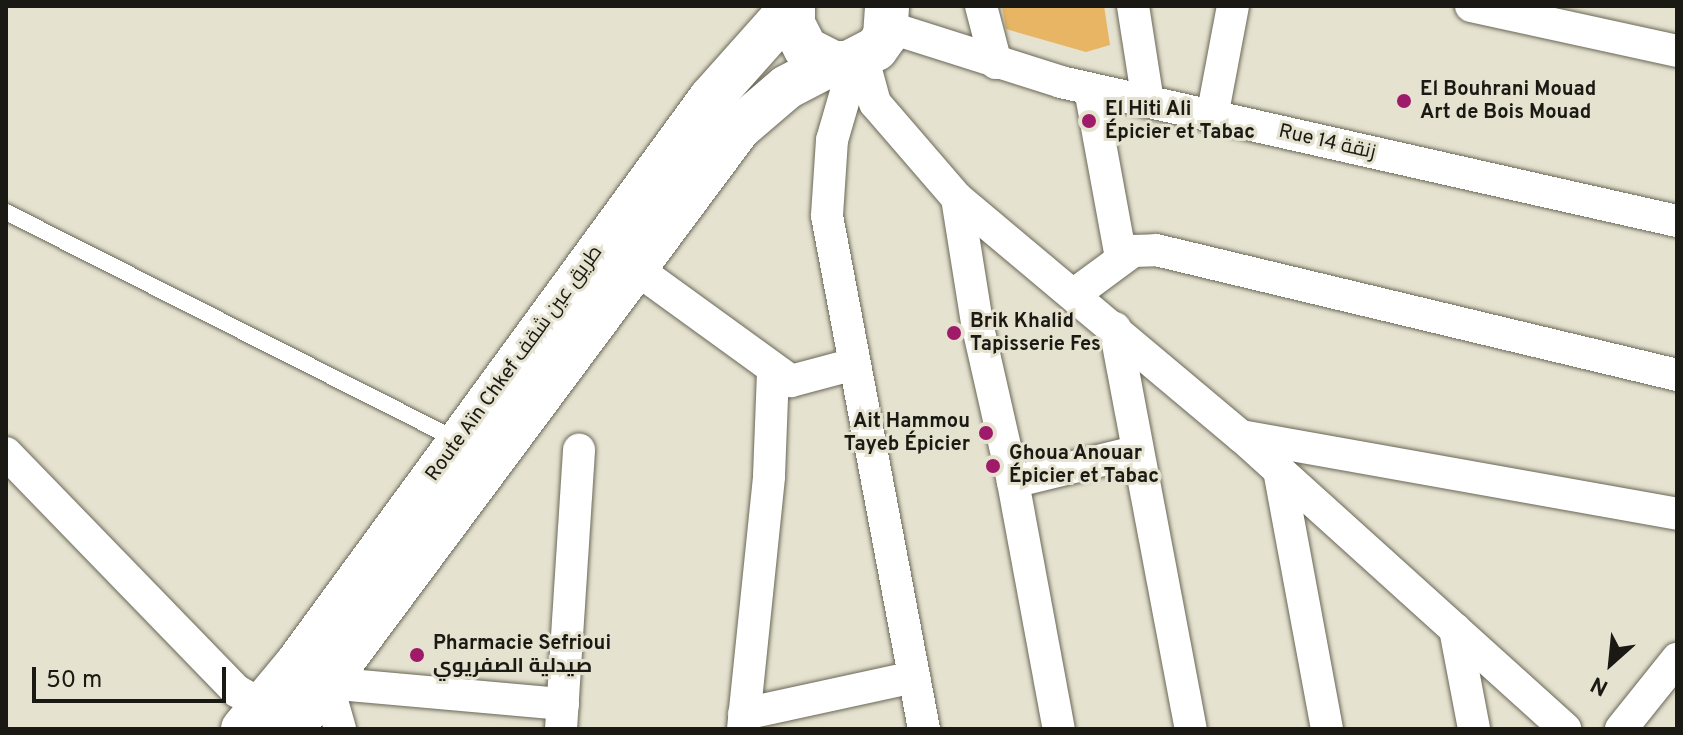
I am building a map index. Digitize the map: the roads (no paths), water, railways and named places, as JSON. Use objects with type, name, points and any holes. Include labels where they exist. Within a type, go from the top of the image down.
[{"type":"main road","points":[[793,6],[793,24],[806,49],[865,43]]},
{"type":"main road","name":"Route Aïn Chkef طريق عين شقف","points":[[312,674],[458,441],[711,98],[793,6]]},
{"type":"main road","name":"Route Aïn Chkef طريق عين شقف","points":[[274,722],[635,268],[739,128],[787,87],[865,43]]},
{"type":"street","points":[[981,6],[996,63]]},
{"type":"street","points":[[1133,6],[1148,102]]},
{"type":"street","points":[[1212,117],[1233,6]]},
{"type":"street","points":[[1471,6],[1677,51]]},
{"type":"street","name":"Rue 14 زنقة","points":[[865,43],[996,63],[1090,89],[1677,221]]},
{"type":"street","points":[[865,43],[875,103],[957,198],[1076,293],[1241,436],[1565,729]]},
{"type":"street","points":[[865,43],[832,140],[827,216],[851,365],[924,729]]},
{"type":"street","points":[[1090,89],[1121,258]]},
{"type":"street","points":[[957,198],[977,323],[1013,482],[1059,729]]},
{"type":"street","points":[[1076,293],[1133,251],[1156,250],[1677,375]]},
{"type":"street","points":[[635,268],[773,372],[791,381],[851,365]]},
{"type":"street","points":[[1115,328],[1135,452],[1191,729]]},
{"type":"street","points":[[773,372],[769,476],[743,722],[914,677]]},
{"type":"street","points":[[1241,436],[1677,514]]},
{"type":"street","points":[[312,674],[562,717],[579,450]]},
{"type":"street","points":[[1013,482],[1135,452]]},
{"type":"street","points":[[6,453],[237,691],[274,722]]},
{"type":"street","points":[[1279,470],[1327,729]]},
{"type":"street","points":[[1455,629],[1474,729]]},
{"type":"street","points":[[1621,729],[1677,659]]},
{"type":"street","points":[[312,674],[340,729]]},
{"type":"lane","points":[[6,212],[458,441]]},
{"type":"place","name":"El Bouhrani Mouad Art de Bois Mouad","points":[[1404,101]]},
{"type":"place","name":"El Hiti Ali Épicier et Tabac","points":[[1089,121]]},
{"type":"place","name":"Brik Khalid Tapisserie Fes","points":[[954,333]]},
{"type":"place","name":"Ait Hammou Tayeb Épicier","points":[[986,433]]},
{"type":"place","name":"Ghoua Anouar Épicier et Tabac","points":[[993,466]]},
{"type":"place","name":"Pharmacie Sefrioui صيدلية الصفريوي","points":[[417,655]]}]
